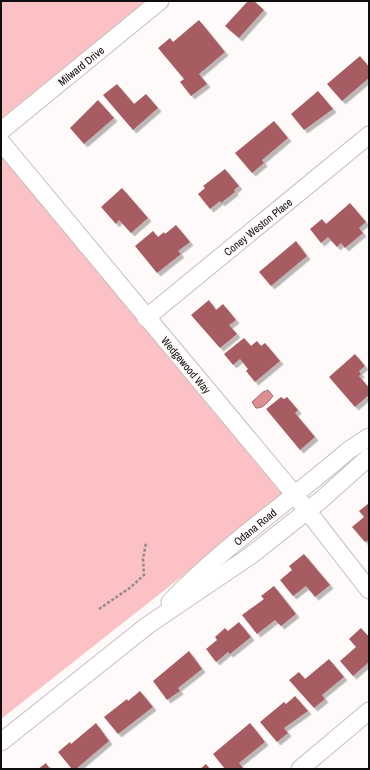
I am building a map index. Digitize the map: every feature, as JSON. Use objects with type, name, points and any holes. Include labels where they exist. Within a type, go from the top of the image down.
[{"type":"street","name":"Milward Drive","points":[[1,131],[160,1]]},
{"type":"street","name":"Coney Weston Place","points":[[146,318],[369,134]]},
{"type":"street","name":"Wedgewood Way","points":[[1,142],[146,318],[295,495],[369,590]]},
{"type":"street","name":"Odana Road","points":[[148,625],[188,583],[349,450],[369,437]]},
{"type":"street","name":"Odana Road","points":[[1,742],[148,625],[250,556],[307,511],[369,457]]},
{"type":"street","points":[[300,769],[369,711]]},
{"type":"path","points":[[99,609],[131,587],[144,575],[143,559],[146,543]]},
{"type":"shaded area","points":[[1,1],[146,1],[1,120]]},
{"type":"shaded area","points":[[1,156],[284,496],[1,719]]},
{"type":"shaded area","points":[[268,390],[273,396],[263,406],[256,408],[252,402],[263,392]]},
{"type":"building","points":[[248,1],[254,1],[264,10],[239,38],[225,26]]},
{"type":"building","points":[[199,20],[225,52],[199,74],[207,84],[191,96],[180,82],[184,79],[158,48],[170,38],[173,42]]},
{"type":"building","points":[[360,56],[369,67],[369,78],[342,101],[327,84]]},
{"type":"building","points":[[117,84],[134,104],[146,94],[158,108],[133,130],[103,95]]},
{"type":"building","points":[[318,91],[333,109],[304,130],[291,114]]},
{"type":"building","points":[[98,100],[114,118],[84,144],[70,128]]},
{"type":"building","points":[[274,121],[288,138],[262,160],[264,163],[252,173],[235,153]]},
{"type":"building","points":[[225,169],[239,186],[234,190],[235,192],[221,203],[220,201],[210,209],[198,194],[205,188],[203,186]]},
{"type":"building","points":[[122,188],[148,218],[131,233],[119,220],[116,224],[101,207]]},
{"type":"building","points":[[350,203],[366,222],[359,228],[363,233],[345,248],[341,243],[337,247],[328,237],[321,243],[310,229],[322,219],[326,224]]},
{"type":"building","points":[[176,225],[190,242],[178,251],[181,254],[157,273],[135,246],[153,231],[158,237],[164,232],[165,234]]},
{"type":"building","points":[[296,241],[307,256],[271,286],[259,272]]},
{"type":"building","points":[[209,300],[216,310],[223,304],[236,320],[229,325],[237,334],[220,348],[191,315]]},
{"type":"building","points":[[244,338],[251,346],[257,341],[261,346],[265,343],[280,361],[255,382],[246,371],[248,369],[240,359],[233,365],[224,354]]},
{"type":"building","points":[[355,354],[365,366],[359,371],[361,374],[359,376],[369,388],[369,395],[355,407],[329,377]]},
{"type":"building","points":[[281,397],[284,399],[287,397],[298,410],[295,413],[315,437],[300,450],[266,409]]},
{"type":"building","points":[[369,503],[369,540],[365,542],[352,527],[364,517],[359,511]]},
{"type":"building","points":[[304,554],[330,585],[315,597],[306,586],[293,596],[280,580],[292,570],[289,566]]},
{"type":"building","points":[[274,586],[296,614],[281,626],[275,620],[257,634],[242,615],[264,599],[261,596]]},
{"type":"building","points":[[239,622],[251,637],[230,654],[228,652],[216,662],[206,649],[217,640],[215,637],[225,628],[228,631]]},
{"type":"building","points":[[361,628],[369,637],[369,662],[353,676],[340,661],[356,647],[349,639]]},
{"type":"building","points":[[189,651],[202,669],[178,688],[180,691],[167,700],[153,681]]},
{"type":"building","points":[[329,659],[344,677],[322,695],[325,699],[314,708],[289,680],[299,672],[305,679]]},
{"type":"building","points":[[140,691],[153,707],[118,734],[104,717]]},
{"type":"building","points":[[295,696],[308,711],[284,728],[288,733],[277,742],[260,722],[284,702],[286,704]]},
{"type":"building","points":[[96,723],[109,741],[76,769],[72,769],[58,752],[70,742],[71,744]]},
{"type":"building","points":[[250,723],[265,742],[239,763],[243,768],[225,769],[213,754]]},
{"type":"building","points":[[46,763],[50,769],[38,769]]},
{"type":"building","points":[[206,764],[210,769],[200,769]]}]
